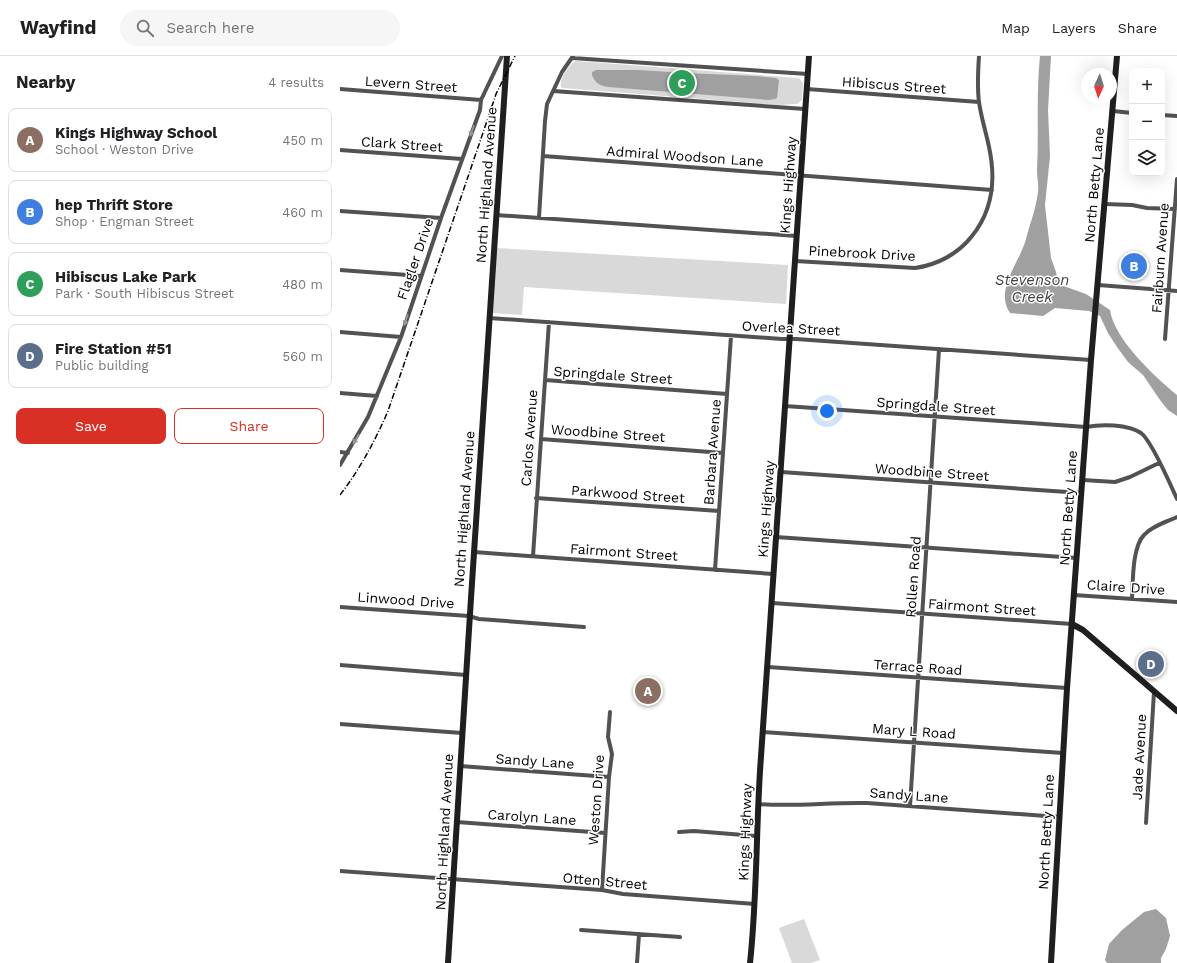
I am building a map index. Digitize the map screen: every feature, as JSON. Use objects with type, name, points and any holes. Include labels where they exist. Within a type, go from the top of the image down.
[{"type":"street","name":"Flagler Drive","points":[[340,465],[368,418],[401,337],[441,218],[480,110],[481,100],[502,56]]},
{"type":"street","name":"North Highland Avenue","points":[[448,963],[469,616],[507,56]]},
{"type":"street","name":"Kings Highway","points":[[750,963],[755,904],[758,804],[809,56]]},
{"type":"street","name":"Pinebrook Drive","points":[[795,261],[901,268],[926,266],[949,257],[969,240],[984,219],[990,203],[992,190],[991,159],[979,102],[979,56]]},
{"type":"street","name":"North Betty Lane","points":[[1051,963],[1067,688],[1091,360],[1117,56]]},
{"type":"street","points":[[539,217],[547,104],[562,72],[572,57],[808,74]]},
{"type":"street","name":"Levern Street","points":[[340,89],[481,100]]},
{"type":"street","name":"Hibiscus Street","points":[[806,89],[979,102]]},
{"type":"street","points":[[553,91],[805,109]]},
{"type":"street","points":[[1113,112],[1129,113]]},
{"type":"street","points":[[1165,115],[1177,116]]},
{"type":"street","name":"Clark Street","points":[[340,150],[462,159]]},
{"type":"street","name":"Admiral Woodson Lane","points":[[543,156],[992,190]]},
{"type":"street","name":"Fairburn Avenue","points":[[1165,339],[1177,179]]},
{"type":"street","points":[[1105,204],[1174,209]]},
{"type":"street","points":[[340,211],[441,218]]},
{"type":"street","name":"Pinebrook Drive","points":[[496,215],[797,236]]},
{"type":"street","points":[[340,270],[421,276]]},
{"type":"street","points":[[1098,285],[1177,291]]},
{"type":"street","name":"Overlea Street","points":[[489,318],[1091,360]]},
{"type":"street","name":"Carlos Avenue","points":[[533,556],[549,322]]},
{"type":"street","points":[[340,332],[401,337]]},
{"type":"street","name":"Barbara Avenue","points":[[715,570],[731,336]]},
{"type":"street","name":"Rollen Road","points":[[910,806],[925,548],[931,482],[939,349]]},
{"type":"street","name":"Springdale Street","points":[[544,380],[727,394]]},
{"type":"street","points":[[340,393],[377,396]]},
{"type":"street","name":"Springdale Street","points":[[785,406],[1086,427],[1097,425],[1133,428],[1142,434],[1149,442],[1177,499]]},
{"type":"street","name":"Woodbine Street","points":[[540,439],[723,453]]},
{"type":"street","points":[[340,452],[348,453]]},
{"type":"street","points":[[1083,480],[1115,482],[1130,477],[1159,463]]},
{"type":"street","name":"Woodbine Street","points":[[781,472],[1082,493]]},
{"type":"street","name":"Parkwood Street","points":[[536,498],[719,511]]},
{"type":"street","points":[[1132,599],[1136,554],[1140,539],[1151,529],[1177,517]]},
{"type":"street","points":[[776,537],[1077,558]]},
{"type":"street","name":"Fairmont Street","points":[[474,552],[773,574]]},
{"type":"street","name":"Claire Drive","points":[[1074,595],[1177,602]]},
{"type":"street","name":"Fairmont Street","points":[[772,603],[1072,624]]},
{"type":"street","name":"Linwood Drive","points":[[340,606],[584,627]]},
{"type":"street","points":[[1072,624],[1083,630],[1177,711]]},
{"type":"street","points":[[340,665],[466,675]]},
{"type":"street","name":"Terrace Road","points":[[768,668],[1067,688]]},
{"type":"street","name":"Jade Avenue","points":[[1146,823],[1154,692]]},
{"type":"street","name":"Weston Drive","points":[[602,890],[609,777],[612,754],[608,737],[610,712]]},
{"type":"street","points":[[340,724],[462,733]]},
{"type":"street","name":"Mary L Road","points":[[763,732],[1063,753]]},
{"type":"street","name":"Sandy Lane","points":[[460,766],[609,777]]},
{"type":"street","name":"Sandy Lane","points":[[758,804],[792,805],[847,802],[1059,817]]},
{"type":"street","name":"Carolyn Lane","points":[[457,822],[605,833]]},
{"type":"street","points":[[679,832],[694,831],[756,836]]},
{"type":"street","name":"Otten Street","points":[[340,871],[602,890],[623,894],[755,904]]},
{"type":"street","points":[[581,930],[680,937]]},
{"type":"street","points":[[637,963],[639,934]]},
{"type":"shaded area","points":[[576,61],[799,78],[803,83],[802,100],[797,104],[779,105],[562,88],[561,82],[564,73]]},
{"type":"shaded area","points":[[496,248],[788,265],[786,304],[524,287],[522,315],[492,313]]},
{"type":"shaded area","points":[[804,919],[820,960],[811,963],[792,963],[779,928]]},
{"type":"water","name":"Stevenson Creek","points":[[1040,56],[1051,56],[1048,110],[1050,156],[1045,205],[1051,258],[1058,284],[1086,294],[1110,310],[1113,321],[1127,345],[1147,368],[1177,395],[1177,416],[1168,410],[1143,375],[1128,362],[1108,333],[1100,316],[1089,311],[1055,308],[1043,316],[1010,313],[1006,304],[1006,286],[1023,248],[1038,192],[1038,99]]},
{"type":"water","points":[[596,70],[639,70],[756,76],[776,78],[779,80],[777,98],[769,100],[608,87],[594,80],[592,72]]},
{"type":"water","points":[[1156,909],[1166,918],[1170,936],[1166,949],[1161,958],[1161,963],[1107,963],[1105,960],[1109,944],[1122,930],[1144,912]]},
{"type":"railway","points":[[340,495],[367,454],[388,411],[496,94],[515,56]]},
{"type":"place","name":"Hibiscus Lake Park","points":[[682,83]]},
{"type":"place","name":"hep Thrift Store","points":[[1134,266]]},
{"type":"place","name":"Fire Station #51","points":[[1151,664]]},
{"type":"place","name":"Kings Highway School","points":[[648,691]]}]
